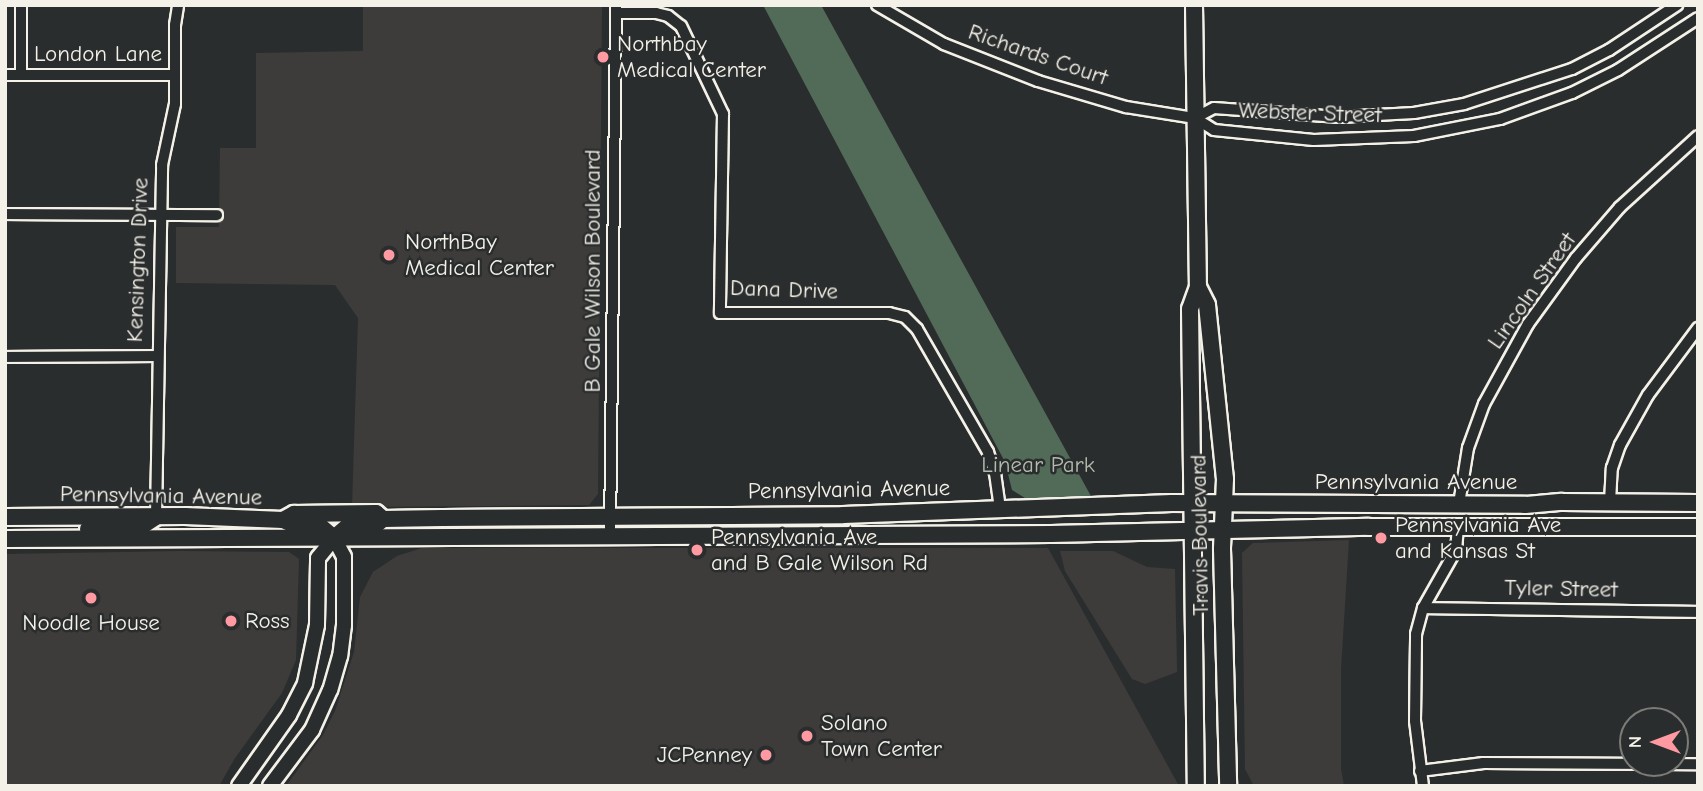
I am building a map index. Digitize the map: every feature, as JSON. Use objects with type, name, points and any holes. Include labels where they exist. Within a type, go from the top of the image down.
[{"type":"main road","name":"Travis Boulevard","points":[[1194,5],[1198,287],[1190,309],[1196,786]]},
{"type":"main road","name":"Travis Boulevard","points":[[1198,287],[1207,305],[1225,480],[1223,531],[1228,786]]},
{"type":"main road","name":"Pennsylvania Avenue","points":[[5,517],[283,520],[294,514],[376,513],[383,519],[843,515],[1191,503],[1698,503]]},
{"type":"main road","points":[[65,539],[81,529],[139,528],[156,517],[173,539]]},
{"type":"main road","points":[[283,520],[294,525],[319,525],[334,538],[348,526],[376,525],[383,519]]},
{"type":"main road","name":"Pennsylvania Avenue","points":[[5,539],[1191,532],[1458,526],[1698,527]]},
{"type":"street","points":[[21,5],[21,75]]},
{"type":"street","name":"Kensington Drive","points":[[156,517],[156,356],[162,165],[175,104],[175,24],[178,5]]},
{"type":"street","name":"Richards Court","points":[[877,5],[944,44],[1038,81],[1126,107],[1195,118]]},
{"type":"street","name":"Webster Street","points":[[1677,5],[1612,48],[1572,69],[1464,104],[1414,114],[1317,117],[1214,108],[1195,118],[1214,130],[1314,140],[1414,136],[1467,127],[1527,110],[1618,71],[1698,18]]},
{"type":"street","name":"Dana Drive","points":[[616,9],[668,16],[681,26],[723,114],[720,313],[889,313],[905,317],[918,328],[988,452],[995,473],[1000,509]]},
{"type":"street","name":"B Gale Wilson Boulevard","points":[[610,536],[616,9]]},
{"type":"street","name":"London Lane","points":[[5,75],[174,75]]},
{"type":"street","name":"Lincoln Street","points":[[1459,504],[1468,448],[1484,404],[1528,324],[1576,258],[1620,207],[1698,136]]},
{"type":"street","points":[[5,214],[217,215]]},
{"type":"street","points":[[1610,502],[1612,468],[1620,445],[1648,394],[1698,328]]},
{"type":"street","points":[[5,357],[156,356]]},
{"type":"street","points":[[1423,786],[1413,672],[1416,634],[1423,608],[1457,550],[1458,526]]},
{"type":"street","points":[[239,786],[289,715],[305,683],[317,625],[318,558],[334,538],[344,557],[344,625],[340,656],[330,690],[312,730],[270,786]]},
{"type":"street","name":"Tyler Street","points":[[1423,608],[1698,612]]},
{"type":"street","points":[[1420,771],[1483,763],[1698,764]]},
{"type":"shaded area","name":"NorthBay Medical Center","points":[[363,5],[602,5],[598,494],[589,505],[352,507],[358,318],[335,285],[176,283],[176,227],[219,227],[220,148],[256,148],[256,53],[363,51]]},
{"type":"shaded area","points":[[1349,540],[1341,669],[1341,769],[1344,786],[1254,786],[1245,769],[1242,553],[1253,543]]},
{"type":"shaded area","name":"Solano Town Center","points":[[422,548],[1048,548],[1179,786],[286,786],[323,735],[335,711],[354,652],[360,597],[373,572],[397,556]]},
{"type":"shaded area","points":[[1060,551],[1113,551],[1147,567],[1175,569],[1177,672],[1145,684],[1132,679],[1065,571]]},
{"type":"shaded area","points":[[289,552],[299,559],[296,660],[282,693],[235,758],[219,786],[5,786],[5,554]]},
{"type":"green space","name":"Linear Park","points":[[763,5],[821,5],[1092,498],[1025,498],[1012,490],[1005,462]]},
{"type":"place","name":"Northbay Medical Center","points":[[603,57]]},
{"type":"place","name":"NorthBay Medical Center","points":[[389,255]]},
{"type":"place","name":"Pennsylvania Ave and Kansas St","points":[[1381,538]]},
{"type":"place","name":"Pennsylvania Ave and B Gale Wilson Rd","points":[[697,550]]},
{"type":"place","name":"Noodle House","points":[[91,598]]},
{"type":"place","name":"Ross","points":[[231,621]]},
{"type":"place","name":"Solano Town Center","points":[[807,736]]},
{"type":"place","name":"JCPenney","points":[[766,755]]}]
